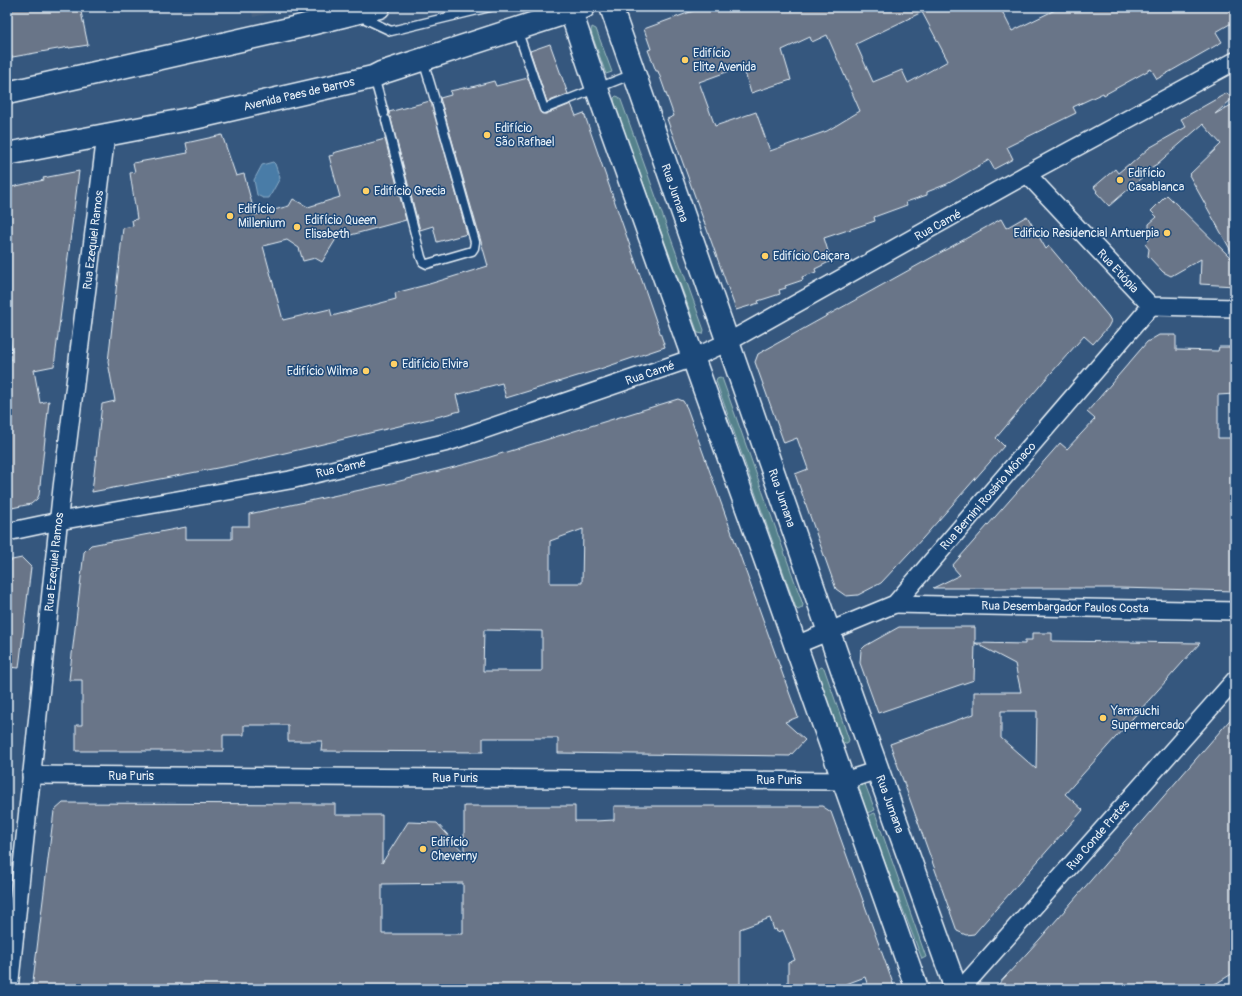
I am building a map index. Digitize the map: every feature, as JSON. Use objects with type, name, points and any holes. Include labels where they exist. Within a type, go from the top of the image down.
[{"type":"main road","points":[[7,93],[73,79],[379,7]]},
{"type":"main road","name":"Rua Jumana","points":[[610,7],[956,989]]},
{"type":"main road","points":[[576,9],[597,89],[918,989]]},
{"type":"main road","name":"Avenida Paes de Barros","points":[[7,154],[194,118],[373,77],[381,73],[576,9]]},
{"type":"street","name":"Rua Camé","points":[[7,532],[59,521],[290,480],[448,442],[693,358],[728,342],[1027,174],[1235,60]]},
{"type":"street","name":"Rua Ezequiel Ramos","points":[[9,989],[59,521],[106,135]]},
{"type":"street","name":"Rua Etiópia","points":[[1027,174],[1151,306]]},
{"type":"street","points":[[1151,306],[1235,308]]},
{"type":"street","name":"Rua Bernini Rosário Mônaco","points":[[796,646],[895,604],[1151,306]]},
{"type":"street","name":"Rua Desembargador Paulos Costa","points":[[895,604],[1235,611]]},
{"type":"street","name":"Rua Conde Prates","points":[[961,989],[1235,680]]},
{"type":"street","name":"Rua Puris","points":[[31,775],[844,781],[878,770]]},
{"type":"lane","points":[[353,14],[391,31],[490,7]]},
{"type":"lane","points":[[517,29],[544,109],[634,74]]},
{"type":"lane","points":[[373,77],[423,262],[427,264],[472,251],[475,242],[423,59]]},
{"type":"shaded area","points":[[251,7],[298,7],[253,17]]},
{"type":"shaded area","points":[[273,162],[280,178],[269,198],[263,198],[257,195],[254,180],[262,165]]},
{"type":"green space","points":[[592,27],[596,29],[612,72],[606,74],[592,35]]},
{"type":"green space","points":[[616,96],[621,100],[704,330],[703,334],[698,333],[614,103],[614,98]]},
{"type":"green space","points":[[717,378],[722,378],[802,602],[802,608],[798,610],[796,608],[716,381]]},
{"type":"green space","points":[[821,667],[824,668],[849,740],[847,744],[842,742],[817,671]]},
{"type":"green space","points":[[863,779],[875,810],[867,813],[856,782]]},
{"type":"green space","points":[[875,813],[926,957],[922,959],[867,816]]},
{"type":"building","points":[[7,7],[80,7],[88,45],[7,58]]},
{"type":"building","points":[[704,7],[1000,7],[1012,31],[1061,7],[1235,7],[1235,21],[1216,32],[1222,42],[1157,79],[1151,69],[1104,95],[1103,93],[1073,107],[1076,113],[1007,147],[1013,159],[994,169],[989,160],[947,184],[927,192],[927,195],[906,202],[907,205],[874,217],[875,221],[824,238],[831,261],[815,269],[816,272],[802,277],[803,280],[785,286],[786,288],[779,290],[780,294],[758,301],[759,303],[736,310],[667,119],[674,116],[658,71],[656,71],[648,50],[651,49],[644,29]],"holes":[[[922,12],[948,61],[908,83],[902,70],[873,82],[856,44]],[[827,35],[860,111],[827,131],[770,151],[756,112],[715,126],[699,82],[743,66],[751,93],[791,80],[782,50],[810,37],[812,42]]]},
{"type":"building","points":[[550,44],[568,94],[547,102],[530,51]]},
{"type":"building","points":[[528,78],[541,113],[546,114],[571,104],[576,116],[584,113],[665,347],[506,398],[502,383],[456,395],[460,411],[429,419],[238,464],[92,492],[102,404],[115,401],[108,362],[123,228],[133,226],[132,220],[137,219],[130,173],[135,172],[133,163],[188,153],[186,143],[222,135],[236,176],[244,174],[255,215],[289,206],[293,199],[308,207],[340,197],[329,156],[334,155],[333,153],[385,139],[406,220],[336,239],[322,262],[315,258],[303,261],[299,248],[287,240],[263,246],[283,320],[330,309],[332,316],[396,299],[395,293],[488,266],[440,98],[451,95],[450,91],[494,81],[496,86]]},
{"type":"building","points":[[1227,93],[1232,99],[1215,114],[1235,103],[1235,258],[1189,175],[1221,144],[1203,124],[1157,164],[1144,172],[1146,174],[1109,206],[1096,192],[1097,191],[1094,187],[1115,169],[1118,173],[1129,164],[1130,165],[1149,148],[1186,127],[1181,119]]},
{"type":"building","points":[[430,101],[467,234],[437,242],[433,226],[420,230],[389,115],[389,112]]},
{"type":"building","points":[[79,171],[54,366],[34,370],[40,403],[49,401],[39,495],[31,504],[7,509],[7,361],[11,360],[9,351],[12,351],[7,326],[7,188],[44,180],[43,178]]},
{"type":"building","points":[[1167,195],[1235,262],[1235,286],[1200,284],[1201,259],[1171,276],[1163,272],[1148,256],[1149,249],[1145,244],[1149,240],[1149,224],[1157,217],[1151,211]]},
{"type":"building","points":[[1027,216],[1046,249],[1049,246],[1111,321],[1108,327],[1093,344],[1084,336],[1044,381],[996,438],[1004,446],[881,583],[858,595],[846,596],[836,589],[795,474],[808,469],[797,438],[784,443],[755,362],[758,354],[1001,219],[1006,228]]},
{"type":"building","points":[[1159,335],[1176,335],[1176,350],[1218,351],[1219,347],[1235,347],[1235,394],[1218,395],[1218,438],[1235,438],[1235,591],[1119,588],[933,588],[960,575],[952,566],[1060,443],[1067,449],[1095,419],[1087,412],[1147,342]]},
{"type":"building","points":[[678,399],[683,401],[687,408],[798,717],[785,722],[805,740],[790,756],[558,753],[558,738],[483,738],[483,752],[321,751],[322,741],[288,741],[288,725],[244,725],[244,735],[223,735],[223,751],[76,751],[76,725],[82,725],[82,680],[69,680],[84,552],[91,545],[186,527],[186,539],[232,539],[232,526],[249,526],[249,514],[388,484],[474,462]],"holes":[[[583,529],[582,583],[550,583],[550,541]],[[484,630],[542,631],[542,671],[483,671]]]},
{"type":"building","points":[[22,558],[31,567],[19,668],[7,667],[7,561]]},
{"type":"building","points":[[899,627],[975,627],[974,680],[878,713],[860,663],[861,650],[865,646]]},
{"type":"building","points":[[1032,633],[1052,633],[1052,641],[1200,643],[1065,794],[1083,810],[974,934],[966,935],[957,931],[890,744],[974,714],[974,692],[1021,692],[1015,664],[975,643],[1025,644],[1025,640],[1032,640]],"holes":[[[1001,711],[1037,711],[1036,769],[1001,738]]]},
{"type":"building","points":[[1235,714],[1235,972],[1207,989],[994,989],[1039,940]]},
{"type":"building","points":[[63,803],[335,804],[335,815],[382,815],[382,863],[408,822],[437,823],[464,853],[464,806],[575,806],[575,821],[595,821],[614,820],[614,806],[822,806],[831,812],[895,989],[869,989],[865,977],[833,989],[788,989],[788,963],[795,960],[783,930],[777,932],[776,929],[774,930],[770,918],[740,929],[740,989],[32,989],[54,811]],"holes":[[[463,883],[463,934],[382,934],[382,884]]]},
{"type":"place","name":"Edifício Elite Avenida","points":[[685,60]]},
{"type":"place","name":"Edifício São Rafhael","points":[[487,135]]},
{"type":"place","name":"Edifício Casablanca","points":[[1120,180]]},
{"type":"place","name":"Edifício Grecia","points":[[366,191]]},
{"type":"place","name":"Edifício Millenium","points":[[230,216]]},
{"type":"place","name":"Edifício Queen Elisabeth","points":[[297,227]]},
{"type":"place","name":"Edificio Residencial Antuerpia","points":[[1167,233]]},
{"type":"place","name":"Edifício Caiçara","points":[[765,256]]},
{"type":"place","name":"Edifício Elvira","points":[[394,364]]},
{"type":"place","name":"Edifício Wilma","points":[[366,371]]},
{"type":"place","name":"Yamauchi Supermercado","points":[[1103,718]]},
{"type":"place","name":"Edifício Cheverny","points":[[423,849]]}]
